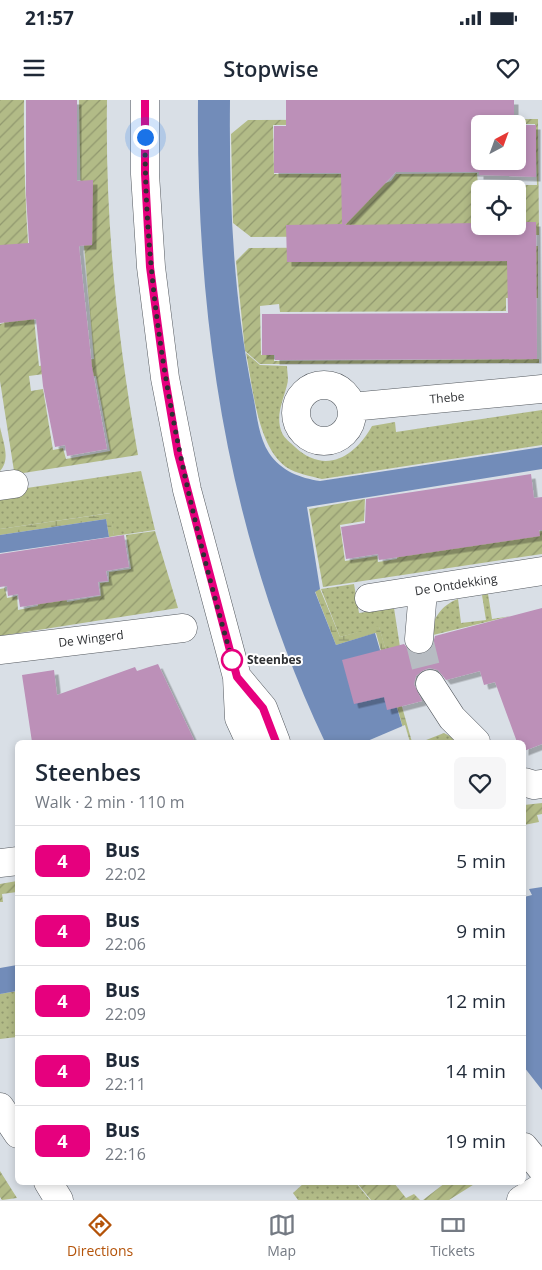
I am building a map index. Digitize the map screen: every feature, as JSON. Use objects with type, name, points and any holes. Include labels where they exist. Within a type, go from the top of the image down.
[{"type":"street","points":[[145,100],[145,174],[150,267],[165,378],[187,490],[237,677],[239,718],[249,740]]},
{"type":"street","name":"Thebe","points":[[351,406],[542,389]]},
{"type":"street","name":"De Ontdekking","points":[[369,598],[542,571]]},
{"type":"street","points":[[419,639],[423,591]]},
{"type":"street","name":"De Wingerd","points":[[0,650],[183,628]]},
{"type":"street","points":[[237,677],[263,708],[275,740]]},
{"type":"street","points":[[430,684],[452,718],[474,740]]},
{"type":"street","points":[[526,783],[534,785],[542,784]]},
{"type":"street","points":[[0,863],[15,861]]},
{"type":"street","points":[[0,1107],[15,1130]]},
{"type":"street","points":[[526,1149],[542,1169]]},
{"type":"street","points":[[50,1185],[59,1200]]},
{"type":"street","points":[[521,1200],[542,1187]]},
{"type":"green space","points":[[0,100],[24,100],[26,200],[35,333],[39,366],[50,364],[51,373],[29,376],[31,391],[43,389],[53,450],[63,448],[66,459],[110,451],[96,376],[81,378],[78,361],[94,359],[81,211],[79,100],[107,100],[110,234],[118,322],[138,455],[17,474],[14,471],[0,381],[0,324],[4,323],[0,245]]},
{"type":"green space","points":[[471,119],[471,124],[273,125],[274,174],[342,174],[383,184],[391,181],[396,174],[477,173],[478,180],[471,180],[471,235],[526,235],[526,185],[537,185],[535,124],[526,124],[526,119],[538,119],[539,235],[251,237],[233,223],[231,134],[248,120]]},
{"type":"green space","points":[[538,246],[538,298],[506,298],[506,311],[280,312],[279,304],[260,306],[261,355],[274,355],[274,361],[539,359],[539,363],[260,364],[245,351],[236,261],[249,248]]},
{"type":"green space","points":[[246,353],[260,365],[287,366],[288,383],[279,415],[280,427],[286,439],[306,455],[317,460],[328,461],[348,454],[365,437],[372,426],[395,422],[396,432],[542,410],[542,445],[322,479],[299,473],[286,467],[268,445],[258,415]]},
{"type":"green space","points":[[0,427],[6,456],[0,471]]},
{"type":"green space","points":[[141,471],[155,530],[114,536],[110,513],[0,529],[0,492]]},
{"type":"green space","points":[[365,499],[364,521],[340,525],[345,561],[377,556],[378,562],[397,559],[398,553],[542,531],[542,554],[323,587],[309,509]]},
{"type":"green space","points":[[111,513],[114,536],[109,537],[106,519],[0,535],[0,529]]},
{"type":"green space","points":[[155,531],[178,608],[0,636],[0,589],[5,588],[7,598],[17,596],[18,610],[38,606],[35,583],[64,589],[67,602],[101,596],[100,583],[109,582],[109,572],[131,569],[126,535]]},
{"type":"green space","points":[[354,584],[359,613],[394,608],[400,647],[386,651],[379,627],[340,637],[321,589]]},
{"type":"green space","points":[[320,589],[340,637],[379,626],[411,740],[406,740],[376,633],[336,645],[315,591]]},
{"type":"green space","points":[[488,594],[492,619],[511,616],[429,636],[433,624],[442,609],[458,599],[461,623],[486,620],[482,595]]},
{"type":"green space","points":[[444,733],[457,740],[426,740]]},
{"type":"green space","points":[[542,803],[542,814],[537,815],[539,822],[526,825],[526,805]]},
{"type":"green space","points":[[15,881],[15,892],[2,894],[3,902],[0,902],[0,884]]},
{"type":"green space","points":[[15,991],[15,1037],[0,1039],[0,994]]},
{"type":"green space","points":[[0,1171],[17,1198],[2,1200],[0,1197]]},
{"type":"green space","points":[[302,1185],[358,1185],[370,1200],[298,1200],[293,1193]]},
{"type":"green space","points":[[359,1185],[396,1185],[406,1198],[414,1194],[420,1200],[371,1200]]},
{"type":"green space","points":[[442,1185],[473,1185],[449,1200],[423,1200]]},
{"type":"water","points":[[198,100],[230,100],[230,174],[241,322],[260,432],[269,453],[279,465],[292,473],[320,481],[542,447],[542,469],[307,507],[320,589],[315,592],[336,645],[375,633],[406,740],[324,740],[292,665],[264,587],[242,508],[224,428],[212,348],[203,266],[199,184]]},
{"type":"water","points":[[106,519],[109,537],[0,553],[0,535]]},
{"type":"water","points":[[542,887],[542,1090],[526,1070],[526,896],[532,895],[529,889]]},
{"type":"water","points":[[15,965],[15,991],[0,994],[0,968]]},
{"type":"pier","points":[[405,725],[409,740],[370,740]]},
{"type":"building","points":[[26,100],[77,100],[77,181],[93,180],[92,245],[79,246],[92,367],[107,449],[67,456],[65,445],[55,447],[43,386],[36,319],[0,323],[0,245],[29,243],[26,195]]},
{"type":"building","points":[[286,100],[514,100],[514,115],[471,115],[471,170],[526,170],[526,125],[536,125],[536,177],[479,175],[479,172],[396,172],[345,225],[471,223],[471,235],[526,235],[526,222],[536,222],[537,359],[275,360],[275,355],[262,355],[262,314],[508,313],[507,261],[287,262],[286,225],[342,224],[341,173],[274,173],[274,126],[286,126]]},
{"type":"building","points":[[531,474],[534,498],[542,497],[542,530],[539,530],[540,536],[379,560],[378,554],[346,559],[341,527],[365,523],[366,499]]},
{"type":"building","points":[[124,535],[129,567],[106,571],[108,581],[98,582],[100,595],[20,607],[18,594],[8,596],[7,586],[0,587],[0,554]]},
{"type":"building","points":[[542,608],[542,744],[526,750],[526,740],[516,740],[495,682],[484,685],[480,671],[446,680],[438,670],[429,668],[416,676],[414,684],[422,701],[387,710],[384,697],[354,704],[342,660],[404,644],[411,652],[418,655],[425,653],[432,647],[435,636]]},
{"type":"building","points":[[158,664],[194,740],[32,740],[22,675],[54,670],[57,695],[135,667],[137,671]]},
{"type":"tunnel","points":[[419,639],[430,684]]},
{"type":"bus line","name":"4","points":[[145,100],[145,174],[150,267],[165,378],[178,454],[237,677],[263,708],[275,740]]},
{"type":"place","name":"Steenbes","points":[[232,660]]},
{"type":"route","points":[[145,137],[150,267],[165,378],[178,454],[233,663],[232,660]]}]
